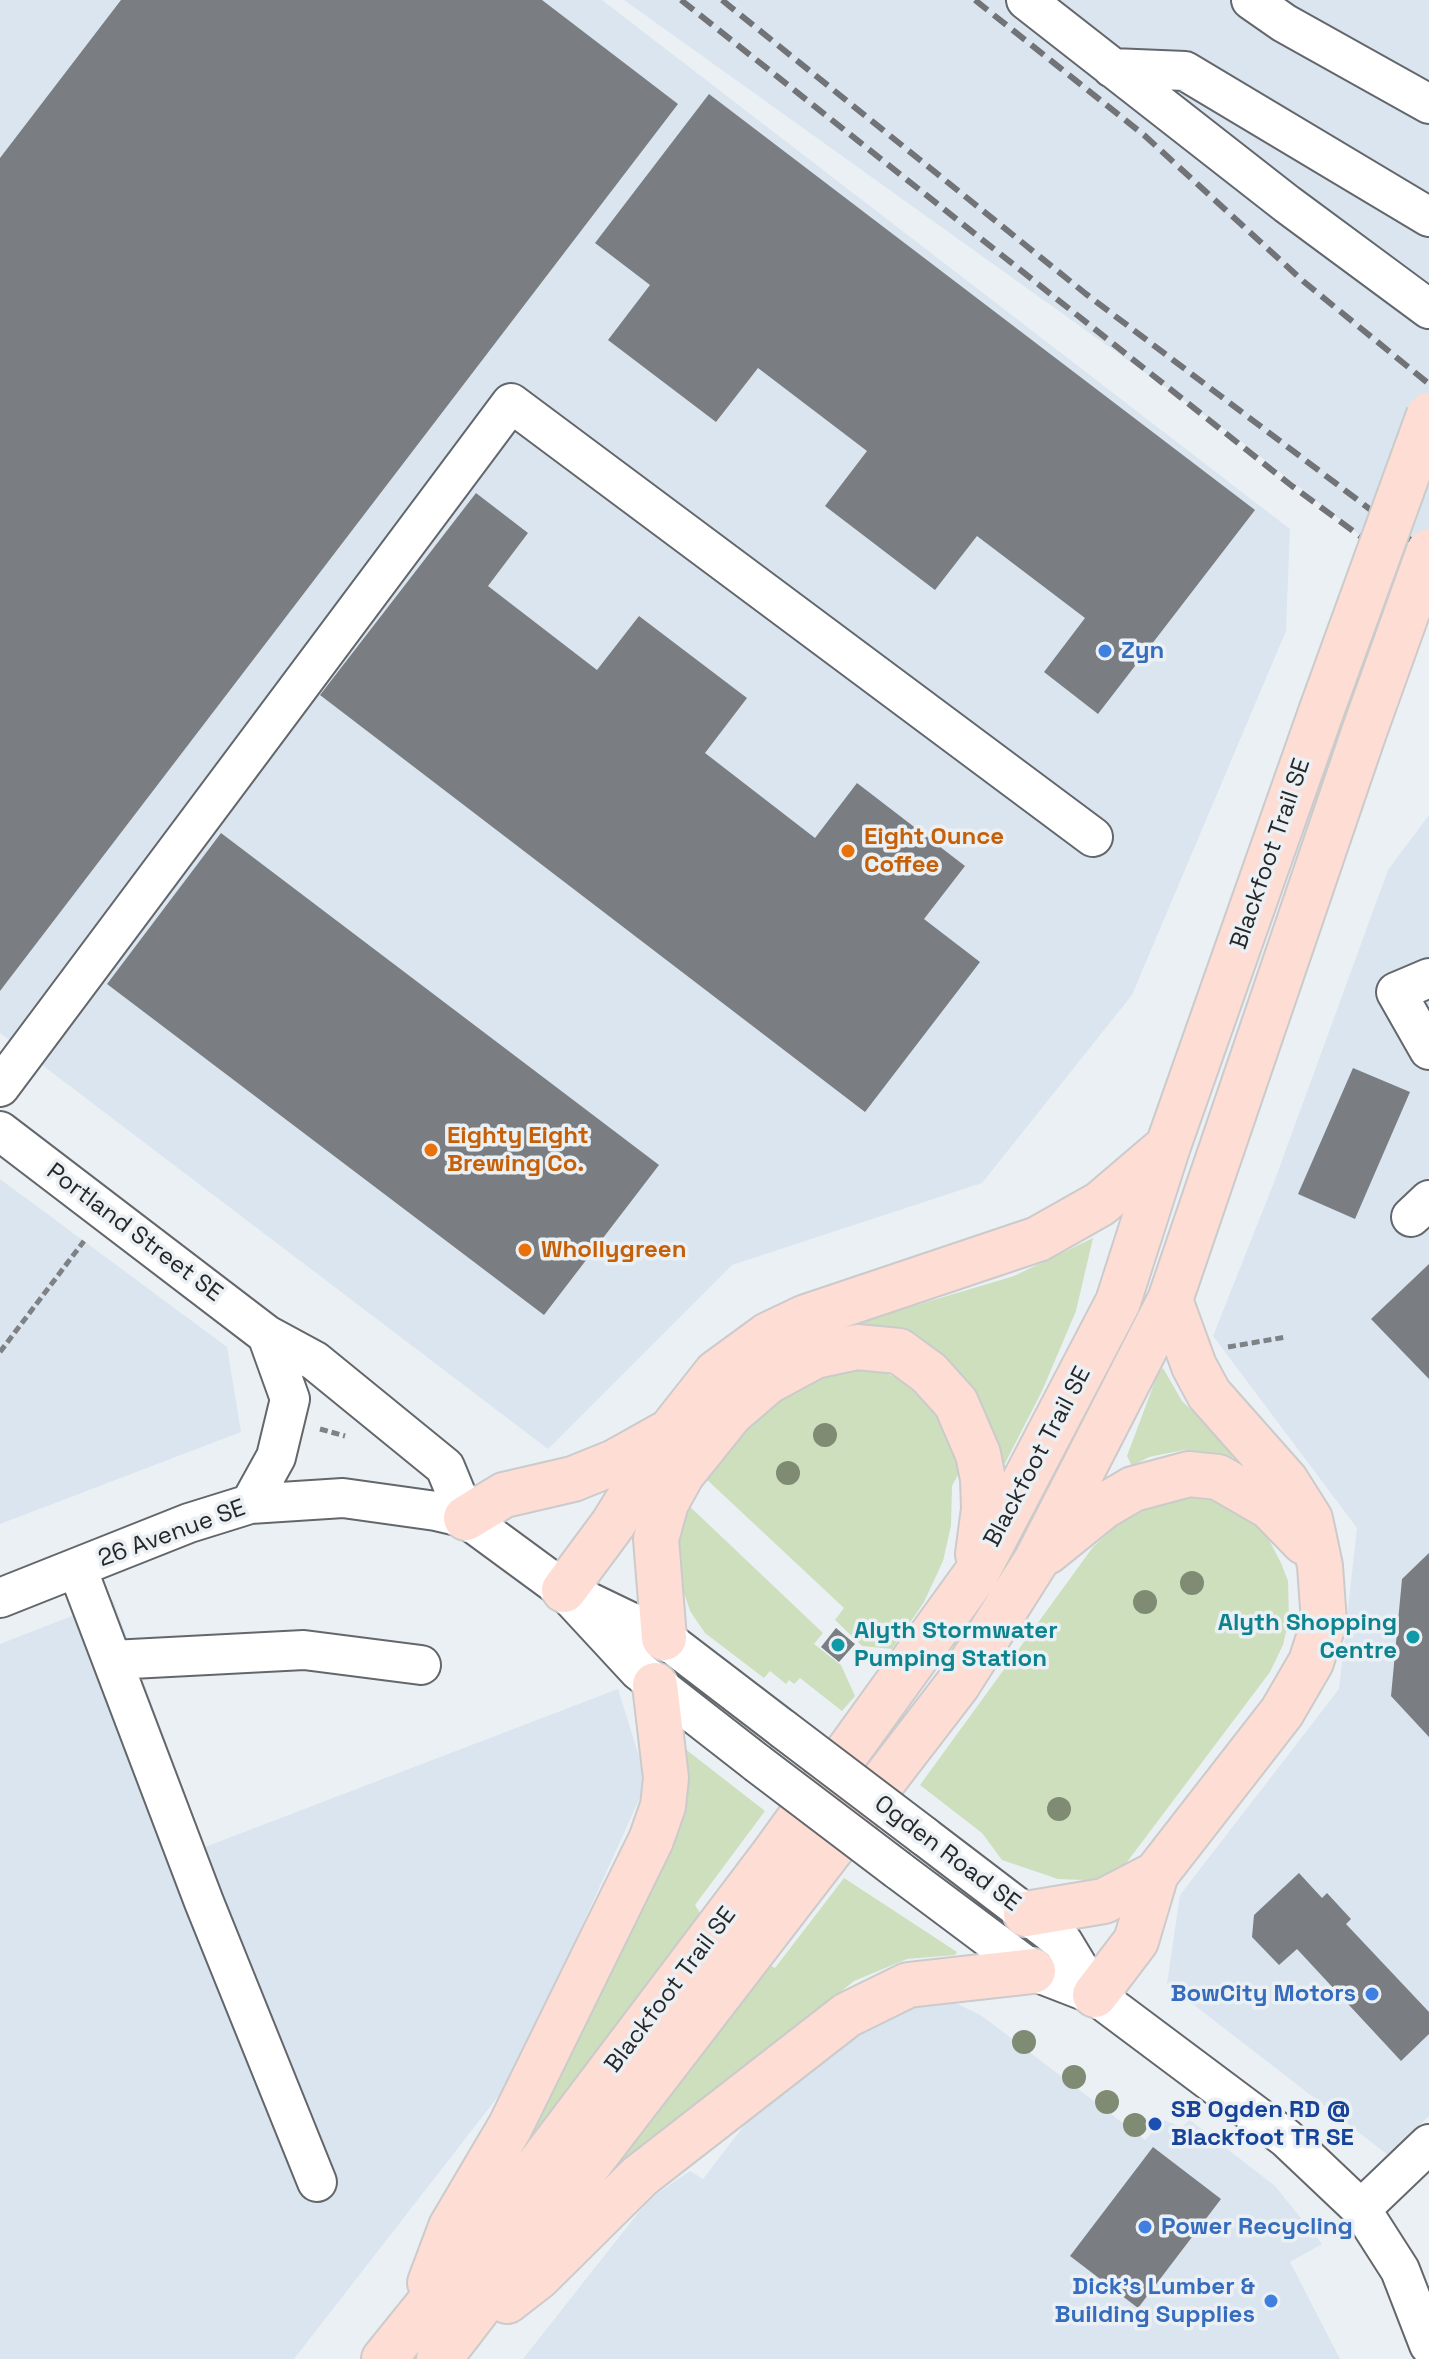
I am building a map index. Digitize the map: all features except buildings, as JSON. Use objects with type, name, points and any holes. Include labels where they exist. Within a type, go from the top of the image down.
[{"type":"main road","name":"Blackfoot Trail SE","points":[[435,2341],[514,2198],[763,1868],[976,1574],[1118,1302],[1168,1146],[1429,415]]},
{"type":"main road","name":"Blackfoot Trail SE","points":[[384,2359],[435,2341],[958,1684],[1036,1561],[1170,1300],[1429,551]]},
{"type":"main road","points":[[564,1590],[613,1524],[671,1430],[716,1373],[768,1335],[806,1317],[1038,1239],[1100,1204],[1168,1146]]},
{"type":"main road","points":[[1095,1995],[1136,1941],[1156,1874],[1282,1712],[1311,1662],[1324,1622],[1320,1566],[1310,1519],[1286,1481],[1209,1394],[1194,1366],[1170,1300]]},
{"type":"main road","points":[[664,1638],[656,1539],[666,1503],[682,1474],[731,1413],[767,1382],[815,1356],[857,1347],[899,1351],[929,1373],[956,1403],[978,1454],[983,1479],[984,1509],[976,1574]]},
{"type":"main road","points":[[466,1518],[504,1495],[573,1479],[615,1462],[671,1430]]},
{"type":"main road","points":[[1036,1561],[1104,1506],[1133,1489],[1189,1474],[1218,1477],[1270,1507],[1300,1536],[1320,1566]]},
{"type":"main road","points":[[435,2341],[451,2227],[510,2127],[651,1840],[663,1806],[666,1778],[655,1685]]},
{"type":"main road","points":[[1026,1914],[1104,1901],[1156,1874]]},
{"type":"main road","points":[[435,2341],[538,2277],[640,2176],[847,2015],[908,1985],[1033,1971]]},
{"type":"street","points":[[1026,0],[1429,309]]},
{"type":"street","points":[[1251,0],[1284,23],[1429,104]]},
{"type":"street","points":[[1112,68],[1185,71],[1429,217]]},
{"type":"street","points":[[0,1087],[511,403],[1093,837]]},
{"type":"street","points":[[1429,978],[1396,992],[1429,1050]]},
{"type":"street","name":"Portland Street SE","points":[[0,1131],[267,1335],[315,1361],[445,1467],[466,1518]]},
{"type":"street","points":[[250,1504],[276,1457],[290,1399],[267,1335]]},
{"type":"street","name":"26 Avenue SE","points":[[0,1598],[250,1504],[343,1498],[466,1518],[564,1590],[655,1685],[757,1763]]},
{"type":"street","points":[[77,1568],[204,1902],[317,2182]]},
{"type":"street","name":"26 Avenue SE","points":[[564,1590],[664,1638],[783,1729]]},
{"type":"street","points":[[112,1660],[304,1650],[421,1665]]},
{"type":"street","name":"Ogden Road SE","points":[[783,1729],[1063,1942],[1095,1995]]},
{"type":"street","name":"Ogden Road SE","points":[[757,1763],[1033,1971],[1095,1995],[1286,2138],[1361,2209],[1400,2270],[1426,2331]]},
{"type":"street","points":[[1361,2209],[1429,2144]]},
{"type":"path","points":[[0,1352],[88,1236]]},
{"type":"path","points":[[1215,1349],[1286,1337]]},
{"type":"shaded area","points":[[0,0],[602,0],[1290,529],[1286,631],[1132,995],[982,1183],[732,1265],[548,1449],[0,1033]]},
{"type":"shaded area","points":[[624,0],[1429,0],[1429,590],[1242,442]]},
{"type":"shaded area","points":[[1429,815],[1429,2116],[1388,2155],[1167,1984],[1180,1895],[1339,1689],[1357,1528],[1213,1336],[1273,1185],[1388,870]]},
{"type":"shaded area","points":[[0,1179],[227,1347],[241,1432],[0,1524]]},
{"type":"shaded area","points":[[113,1600],[205,1847],[618,1689],[647,1782],[514,2076],[294,2359],[0,2359],[0,1644]]},
{"type":"shaded area","points":[[935,2000],[958,2004],[982,2016],[1145,2140],[1164,2120],[1181,2127],[1190,2120],[1275,2186],[1322,2244],[1290,2262],[1340,2359],[523,2359],[649,2199],[690,2171],[703,2179],[752,2115],[825,2056],[887,2013]]},
{"type":"green space","points":[[1093,1238],[1076,1311],[1042,1391],[1000,1473],[994,1456],[855,1334],[853,1324],[1014,1276]]},
{"type":"green space","points":[[1163,1368],[1182,1401],[1234,1452],[1232,1457],[1184,1450],[1149,1457],[1132,1466],[1127,1456],[1158,1373]]},
{"type":"green space","points":[[858,1369],[886,1373],[911,1385],[931,1402],[950,1433],[959,1473],[952,1486],[951,1526],[943,1561],[924,1602],[892,1649],[862,1646],[835,1620],[844,1608],[703,1476],[731,1440],[772,1402],[827,1373]]},
{"type":"green space","points":[[1192,1490],[1242,1508],[1265,1532],[1281,1563],[1288,1581],[1289,1619],[1283,1645],[1270,1672],[1124,1866],[1090,1885],[1086,1880],[1058,1879],[1002,1860],[982,1833],[920,1785],[1093,1547],[1149,1497]]},
{"type":"green space","points":[[685,1502],[823,1633],[814,1644],[841,1665],[855,1696],[842,1711],[800,1678],[794,1684],[789,1680],[786,1684],[770,1671],[764,1678],[705,1633],[690,1611],[670,1551]]},
{"type":"green space","points":[[684,1748],[765,1811],[695,1905],[702,1916],[534,2133],[529,2131]]},
{"type":"green space","points":[[844,1878],[957,1952],[955,1955],[907,1959],[854,1981],[599,2187],[766,1963],[775,1968]]},
{"type":"railway","points":[[681,0],[1292,486],[1429,587]]},
{"type":"railway","points":[[722,0],[1086,294],[1429,554]]},
{"type":"railway","points":[[975,0],[1144,135],[1303,281],[1429,384]]},
{"type":"place","name":"Zyn","points":[[1105,651]]},
{"type":"place","name":"Eight Ounce Coffee","points":[[848,851]]},
{"type":"place","name":"Eighty Eight Brewing Co.","points":[[431,1150]]},
{"type":"place","name":"Whollygreen","points":[[525,1250]]},
{"type":"place","name":"Alyth Shopping Centre","points":[[1413,1637]]},
{"type":"place","name":"Alyth Stormwater Pumping Station","points":[[838,1645]]},
{"type":"place","name":"BowCity Motors","points":[[1372,1994]]},
{"type":"place","name":"SB Ogden RD @ Blackfoot TR SE","points":[[1155,2124]]},
{"type":"place","name":"Power Recycling","points":[[1145,2227]]},
{"type":"place","name":"Dick's Lumber & Building Supplies","points":[[1271,2301]]}]
